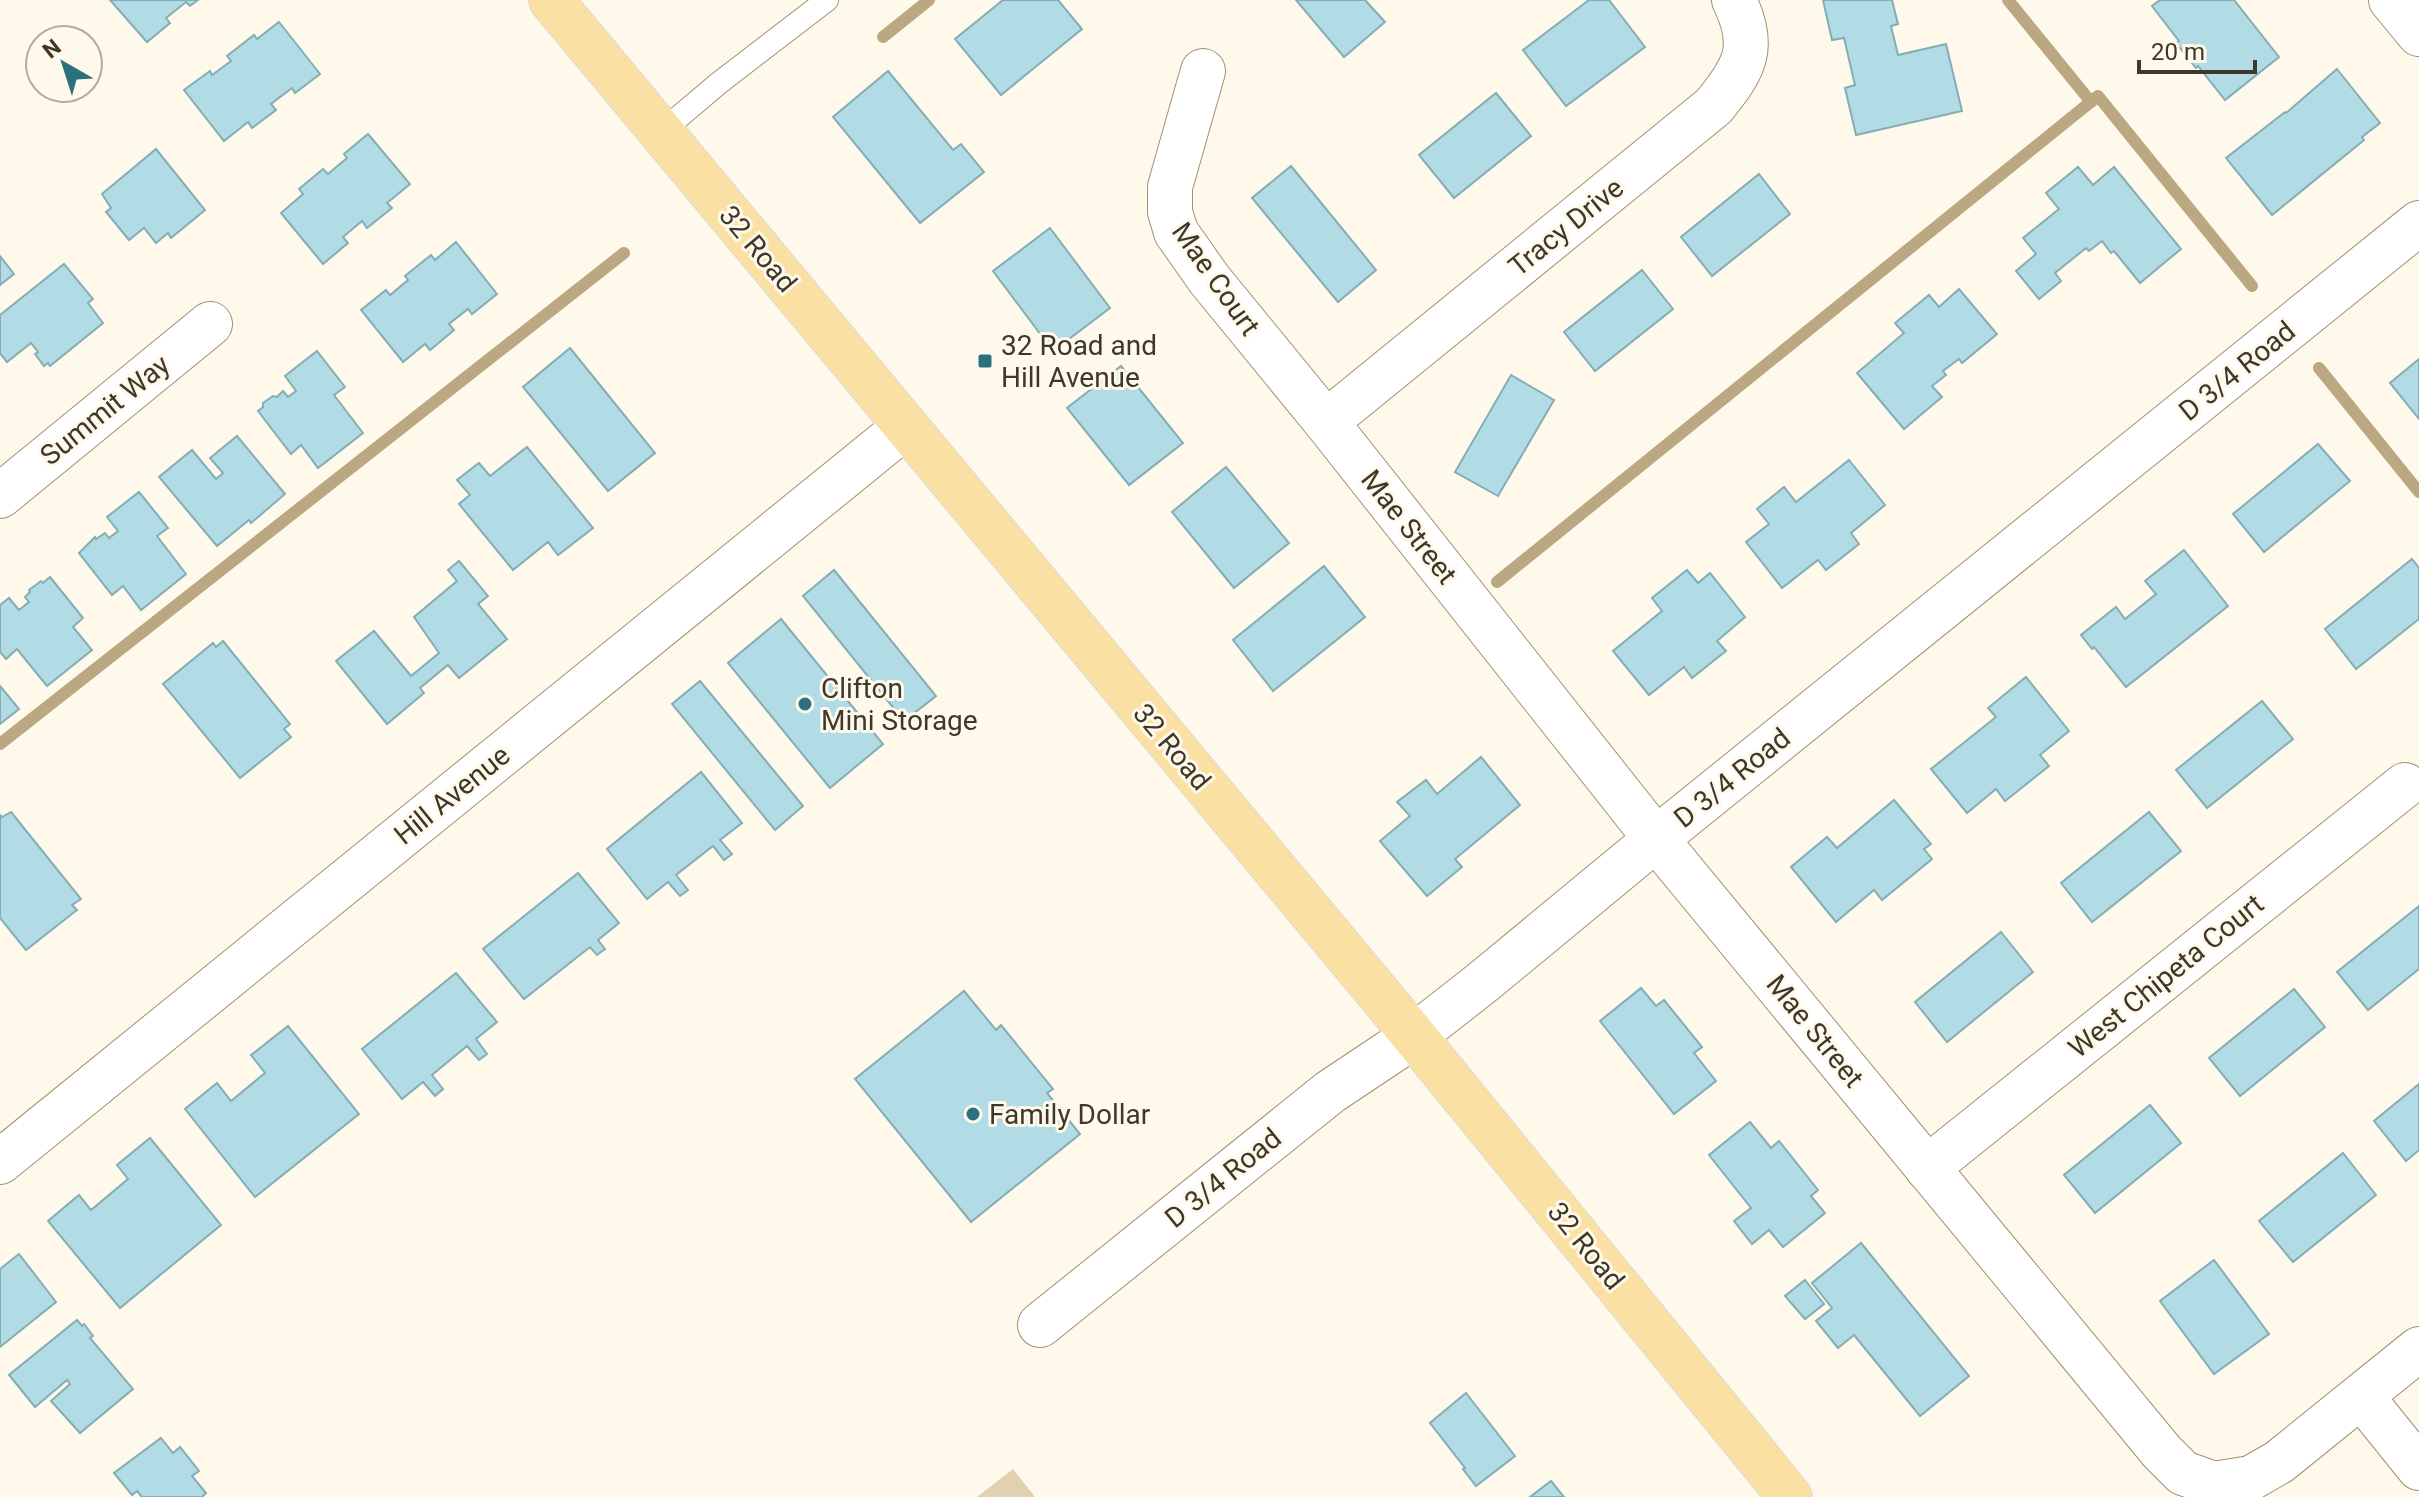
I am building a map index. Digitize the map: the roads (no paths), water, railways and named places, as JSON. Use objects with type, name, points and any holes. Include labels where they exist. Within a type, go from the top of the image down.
[{"type":"main road","name":"32 Road","points":[[551,0],[1414,1036],[1790,1497]]},
{"type":"street","name":"Tracy Drive","points":[[1326,422],[1714,106],[1736,80],[1747,52],[1745,25],[1734,0]]},
{"type":"street","points":[[2391,0],[2419,34]]},
{"type":"street","name":"Mae Court","points":[[1203,71],[1170,187],[1170,212],[1176,232],[1209,279],[1326,422]]},
{"type":"street","name":"D 3/4 Road","points":[[1040,1325],[1330,1092],[1414,1036],[2419,223]]},
{"type":"street","name":"Summit Way","points":[[3,488],[210,324]]},
{"type":"street","name":"Mae Street","points":[[1326,422],[1656,839],[2162,1452],[2183,1473],[2214,1484],[2251,1478],[2279,1462],[2419,1349]]},
{"type":"street","name":"Hill Avenue","points":[[0,1162],[905,427]]},
{"type":"street","name":"West Chipeta Court","points":[[1927,1168],[2405,785]]},
{"type":"street","points":[[2361,1396],[2419,1468]]},
{"type":"lane","points":[[661,132],[827,0]]},
{"type":"waterway","points":[[883,37],[929,0]]},
{"type":"waterway","points":[[2008,0],[2091,102]]},
{"type":"waterway","points":[[1497,582],[2098,96],[2252,286]]},
{"type":"waterway","points":[[0,744],[624,253]]},
{"type":"waterway","points":[[2319,368],[2419,492]]},
{"type":"place","name":"32 Road and Hill Avenue","points":[[985,361]]},
{"type":"place","name":"Clifton Mini Storage","points":[[805,704]]},
{"type":"place","name":"Family Dollar","points":[[973,1114]]}]
